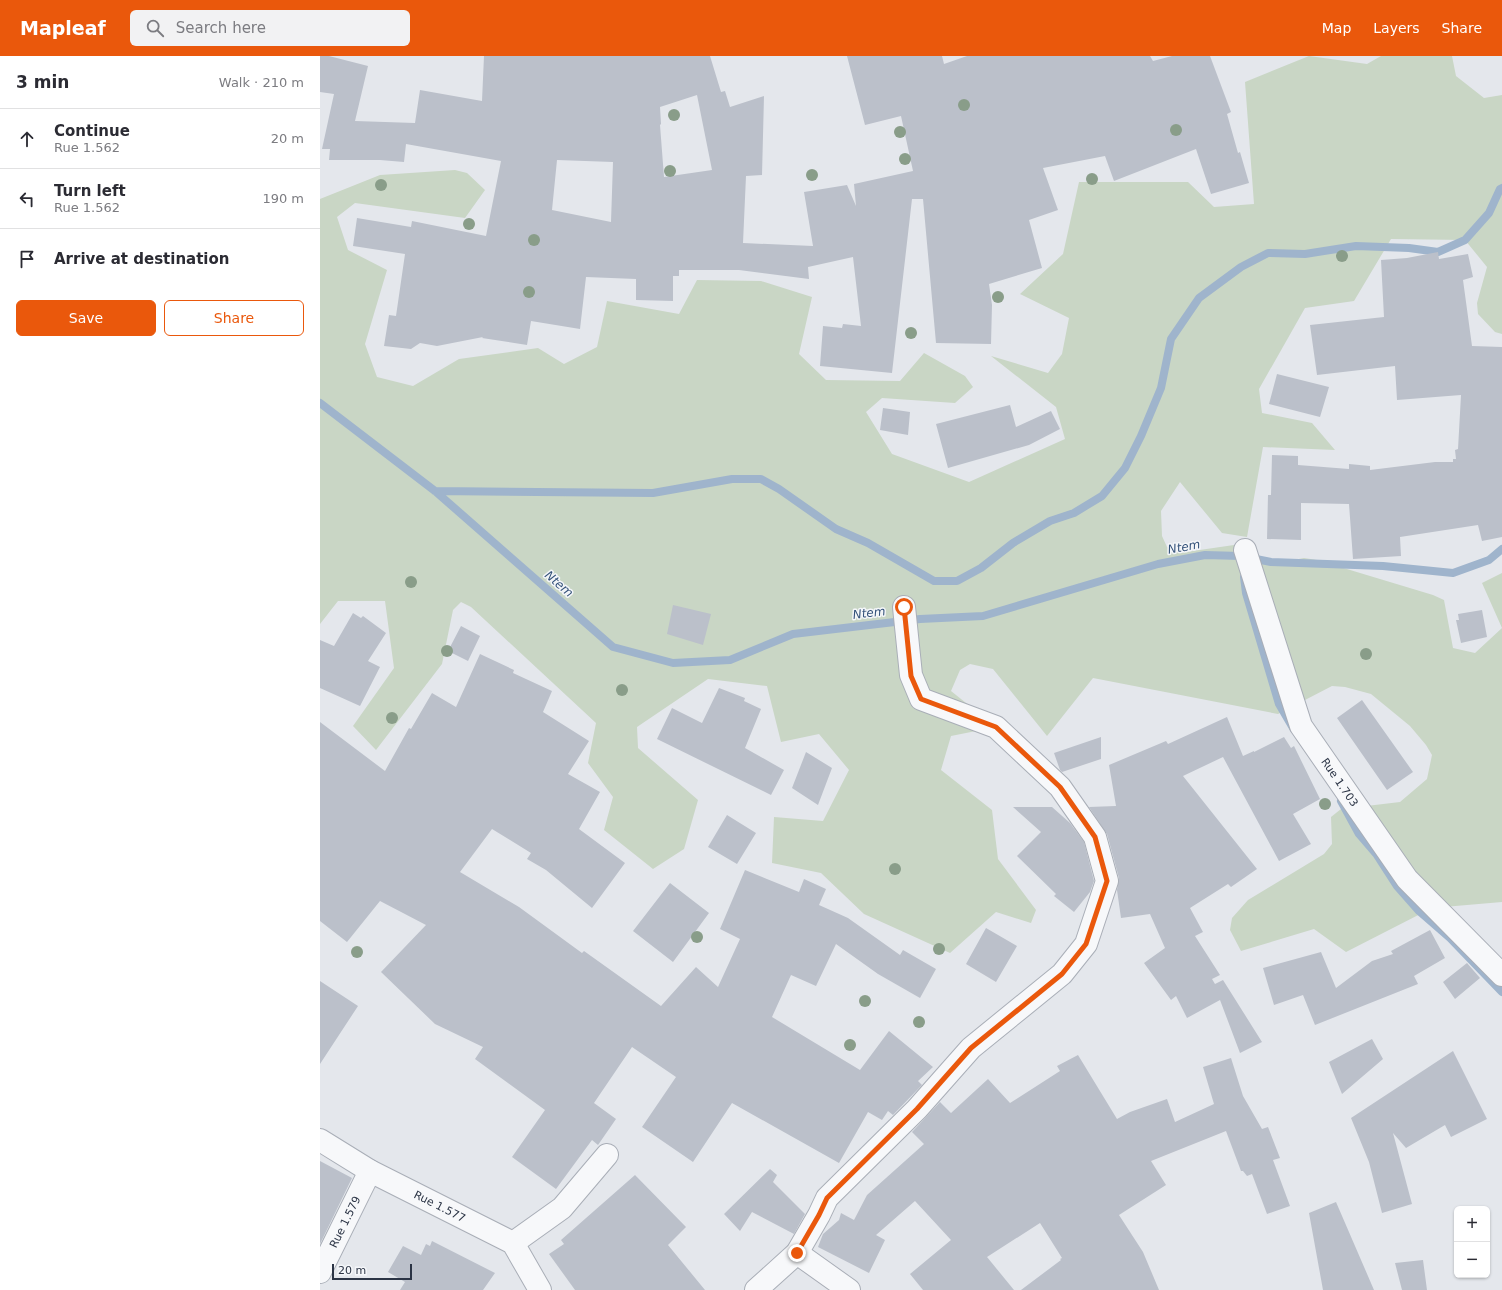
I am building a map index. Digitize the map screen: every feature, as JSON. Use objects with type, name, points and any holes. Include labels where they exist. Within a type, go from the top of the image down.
[{"type":"street","name":"Rue 1.703","points":[[1245,550],[1301,726],[1407,878],[1502,975]]},
{"type":"street","points":[[756,1290],[797,1253],[827,1198],[917,1109],[971,1048],[1062,974],[1086,944],[1107,881],[1095,837],[1060,787],[996,727],[921,699],[911,676],[904,607]]},
{"type":"street","name":"Rue 1.577","points":[[320,1140],[370,1171],[513,1243]]},
{"type":"street","points":[[540,1290],[513,1243],[562,1208],[607,1154]]},
{"type":"street","name":"Rue 1.579","points":[[320,1272],[370,1171]]},
{"type":"street","points":[[797,1253],[849,1290]]},
{"type":"green space","points":[[1309,56],[1367,64],[1381,56],[1452,56],[1456,76],[1484,98],[1502,95],[1502,334],[1495,332],[1478,314],[1477,303],[1487,267],[1465,240],[1391,239],[1354,301],[1305,308],[1259,389],[1262,413],[1312,423],[1335,450],[1263,447],[1247,537],[1222,533],[1180,482],[1161,511],[1162,536],[1167,547],[1179,553],[1234,545],[1272,564],[1304,558],[1317,560],[1433,595],[1444,600],[1453,648],[1475,653],[1502,628],[1502,902],[1432,908],[1346,952],[1314,929],[1241,951],[1230,930],[1232,918],[1248,900],[1324,854],[1332,844],[1331,817],[1341,809],[1400,802],[1427,779],[1432,755],[1426,745],[1410,726],[1371,694],[1345,687],[1332,686],[1278,714],[1093,678],[1047,736],[993,669],[970,664],[960,670],[951,691],[996,727],[951,736],[941,770],[992,810],[998,859],[1036,910],[1031,923],[996,912],[950,953],[864,914],[821,873],[772,863],[774,817],[823,821],[849,770],[819,734],[781,742],[767,686],[708,679],[637,727],[638,748],[698,800],[684,849],[653,869],[604,830],[613,797],[588,763],[596,723],[471,607],[461,602],[453,610],[442,664],[376,750],[353,726],[394,668],[385,601],[338,601],[320,624],[320,199],[380,175],[455,170],[467,173],[485,190],[465,218],[355,203],[337,217],[348,250],[387,270],[365,344],[377,377],[413,386],[459,359],[538,348],[564,364],[597,347],[607,301],[679,314],[697,280],[761,281],[812,297],[799,354],[826,380],[900,381],[924,353],[965,376],[973,387],[955,403],[882,398],[866,412],[892,454],[969,482],[1065,439],[1056,407],[991,356],[1048,373],[1062,354],[1069,318],[1020,294],[1063,254],[1079,182],[1188,182],[1214,207],[1254,204],[1245,82]]},
{"type":"green space","points":[[1502,573],[1502,628],[1482,583]]},
{"type":"building","points":[[320,56],[329,56],[368,66],[355,121],[415,123],[420,90],[482,101],[484,56],[710,56],[721,92],[725,91],[730,107],[764,96],[762,175],[746,176],[743,243],[813,246],[804,192],[847,185],[856,206],[854,184],[913,171],[901,116],[865,125],[847,56],[942,56],[944,64],[967,56],[1150,56],[1153,61],[1172,56],[1210,56],[1231,112],[1227,114],[1238,153],[1240,152],[1249,183],[1211,194],[1196,149],[1114,181],[1105,156],[1043,168],[1058,210],[1029,220],[1042,268],[989,284],[992,305],[991,344],[936,343],[923,199],[912,199],[892,373],[820,366],[823,326],[842,328],[843,324],[861,326],[853,257],[808,267],[809,279],[739,270],[679,270],[679,276],[673,276],[673,301],[636,300],[636,279],[586,277],[580,329],[531,321],[527,345],[482,338],[483,337],[437,346],[420,343],[411,349],[384,346],[389,315],[396,316],[405,254],[353,246],[357,218],[411,227],[412,221],[486,236],[501,161],[406,144],[404,162],[380,160],[329,160],[330,149],[322,149],[334,94],[320,92]],"holes":[[[697,95],[712,170],[664,177],[660,107]],[[557,160],[613,162],[611,222],[552,210]]]},
{"type":"building","points":[[1438,252],[1439,259],[1468,254],[1473,277],[1463,280],[1472,346],[1502,347],[1502,537],[1482,541],[1478,525],[1400,537],[1401,556],[1353,559],[1349,504],[1301,503],[1301,540],[1267,539],[1268,495],[1271,495],[1272,455],[1298,456],[1298,465],[1349,469],[1349,464],[1370,466],[1370,470],[1435,462],[1453,462],[1453,459],[1456,459],[1455,450],[1458,449],[1461,395],[1397,400],[1395,366],[1317,375],[1310,325],[1384,317],[1381,260],[1407,258]]},
{"type":"building","points":[[1277,374],[1329,387],[1320,417],[1269,404]]},
{"type":"building","points":[[1010,405],[1016,427],[1051,411],[1060,429],[1029,445],[948,468],[936,424]]},
{"type":"building","points":[[883,408],[910,412],[908,435],[880,430]]},
{"type":"building","points":[[673,605],[711,614],[703,645],[667,634]]},
{"type":"building","points":[[1482,610],[1487,637],[1461,643],[1456,620],[1459,620],[1458,614]]},
{"type":"building","points":[[353,613],[361,618],[363,616],[386,633],[368,661],[380,667],[360,706],[320,688],[320,640],[334,646]]},
{"type":"building","points":[[461,626],[480,636],[468,661],[448,651]]},
{"type":"building","points":[[480,654],[514,670],[513,673],[552,691],[543,712],[589,741],[568,774],[600,792],[579,829],[625,863],[592,908],[546,870],[527,859],[531,853],[492,829],[460,872],[519,907],[582,953],[584,951],[661,1006],[696,967],[718,987],[740,939],[720,929],[745,870],[799,892],[804,879],[826,889],[819,905],[848,918],[900,955],[903,950],[936,969],[920,998],[878,974],[836,944],[816,986],[791,975],[772,1017],[860,1070],[889,1031],[933,1067],[918,1081],[922,1085],[893,1115],[888,1111],[882,1120],[868,1112],[839,1163],[732,1103],[693,1162],[642,1127],[676,1077],[632,1047],[594,1103],[616,1119],[598,1145],[592,1140],[556,1189],[512,1157],[545,1110],[475,1059],[483,1047],[435,1024],[381,972],[426,925],[380,901],[347,942],[320,921],[320,722],[385,771],[409,728],[411,729],[432,693],[456,707]]},
{"type":"building","points":[[719,688],[745,698],[744,701],[761,709],[745,748],[784,770],[771,795],[657,739],[672,708],[702,723]]},
{"type":"building","points":[[1362,700],[1413,772],[1387,790],[1337,718]]},
{"type":"building","points":[[1227,717],[1243,756],[1284,737],[1291,748],[1294,746],[1320,799],[1293,814],[1311,844],[1279,861],[1223,757],[1183,776],[1257,869],[1231,887],[1228,884],[1190,908],[1203,932],[1195,936],[1220,975],[1212,979],[1215,984],[1223,980],[1262,1042],[1240,1053],[1220,1000],[1187,1018],[1176,996],[1171,1000],[1144,963],[1165,948],[1150,914],[1121,918],[1117,890],[1119,878],[1107,834],[1089,807],[1116,806],[1109,765],[1166,741],[1168,744]]},
{"type":"building","points":[[1101,737],[1101,759],[1062,772],[1060,770],[1054,753]]},
{"type":"building","points":[[806,752],[832,768],[818,805],[792,788]]},
{"type":"building","points":[[1013,807],[1052,807],[1070,823],[1084,842],[1094,881],[1090,892],[1074,912],[1054,896],[1056,894],[1017,856],[1041,832]]},
{"type":"building","points":[[727,815],[756,833],[737,864],[708,847]]},
{"type":"building","points":[[670,883],[709,913],[673,962],[633,931]]},
{"type":"building","points":[[986,928],[1017,946],[996,982],[966,964]]},
{"type":"building","points":[[1430,930],[1445,958],[1414,976],[1418,984],[1315,1025],[1303,995],[1274,1005],[1263,968],[1321,952],[1336,988],[1372,961],[1393,954],[1391,951]]},
{"type":"building","points":[[1467,963],[1480,978],[1455,999],[1443,982]]},
{"type":"building","points":[[320,981],[358,1006],[320,1064]]},
{"type":"building","points":[[1372,1039],[1383,1059],[1342,1094],[1329,1062]]},
{"type":"building","points":[[1453,1051],[1487,1119],[1451,1137],[1445,1125],[1406,1148],[1393,1133],[1412,1204],[1382,1213],[1369,1162],[1351,1118]]},
{"type":"building","points":[[1078,1055],[1117,1119],[1130,1112],[1167,1099],[1175,1122],[1214,1104],[1203,1067],[1231,1058],[1243,1096],[1262,1129],[1268,1127],[1280,1158],[1273,1160],[1290,1206],[1267,1214],[1252,1174],[1247,1176],[1243,1171],[1241,1171],[1226,1131],[1151,1161],[1166,1185],[1119,1215],[1143,1252],[1159,1290],[1021,1290],[1062,1258],[1040,1223],[987,1257],[1014,1290],[923,1290],[910,1274],[951,1240],[915,1201],[876,1235],[885,1240],[869,1273],[818,1247],[823,1234],[839,1220],[841,1213],[854,1220],[867,1195],[924,1144],[912,1132],[940,1102],[951,1113],[988,1079],[1010,1103],[1060,1071],[1057,1066]]},
{"type":"building","points":[[320,1161],[352,1178],[320,1244]]},
{"type":"building","points":[[770,1169],[777,1175],[773,1182],[805,1214],[794,1234],[752,1212],[740,1231],[724,1214]]},
{"type":"building","points":[[635,1175],[686,1227],[668,1245],[705,1290],[575,1290],[549,1254],[564,1244],[561,1240]]},
{"type":"building","points":[[1336,1202],[1374,1290],[1323,1290],[1309,1213]]},
{"type":"building","points":[[432,1241],[495,1273],[483,1290],[400,1290],[405,1282],[388,1272],[403,1246],[421,1255],[426,1244],[430,1246]]},
{"type":"building","points":[[1423,1260],[1427,1290],[1402,1290],[1395,1263]]},
{"type":"waterway","points":[[435,491],[653,493],[732,479],[761,479],[779,489],[836,529],[868,543],[934,581],[957,581],[981,568],[1013,543],[1050,521],[1074,513],[1102,496],[1125,468],[1141,436],[1161,388],[1171,339],[1199,298],[1241,267],[1268,253],[1305,254],[1356,246],[1409,248],[1438,252],[1465,240],[1489,213],[1500,189],[1502,188]]},
{"type":"waterway","name":"Ntem","points":[[320,403],[435,491],[613,647],[673,663],[730,660],[793,634],[920,619],[983,616],[1158,564],[1205,555],[1241,556],[1271,562],[1383,566],[1453,573],[1489,560],[1502,549]]},
{"type":"waterway","points":[[1244,577],[1246,593],[1279,704],[1293,728]]},
{"type":"waterway","points":[[1341,801],[1359,834],[1377,855],[1397,886],[1419,911],[1450,938],[1502,992]]},
{"type":"route","points":[[797,1253],[827,1198],[917,1109],[971,1048],[1062,974],[1086,944],[1107,881],[1095,837],[1060,787],[996,727],[921,699],[911,676],[904,607]]}]
